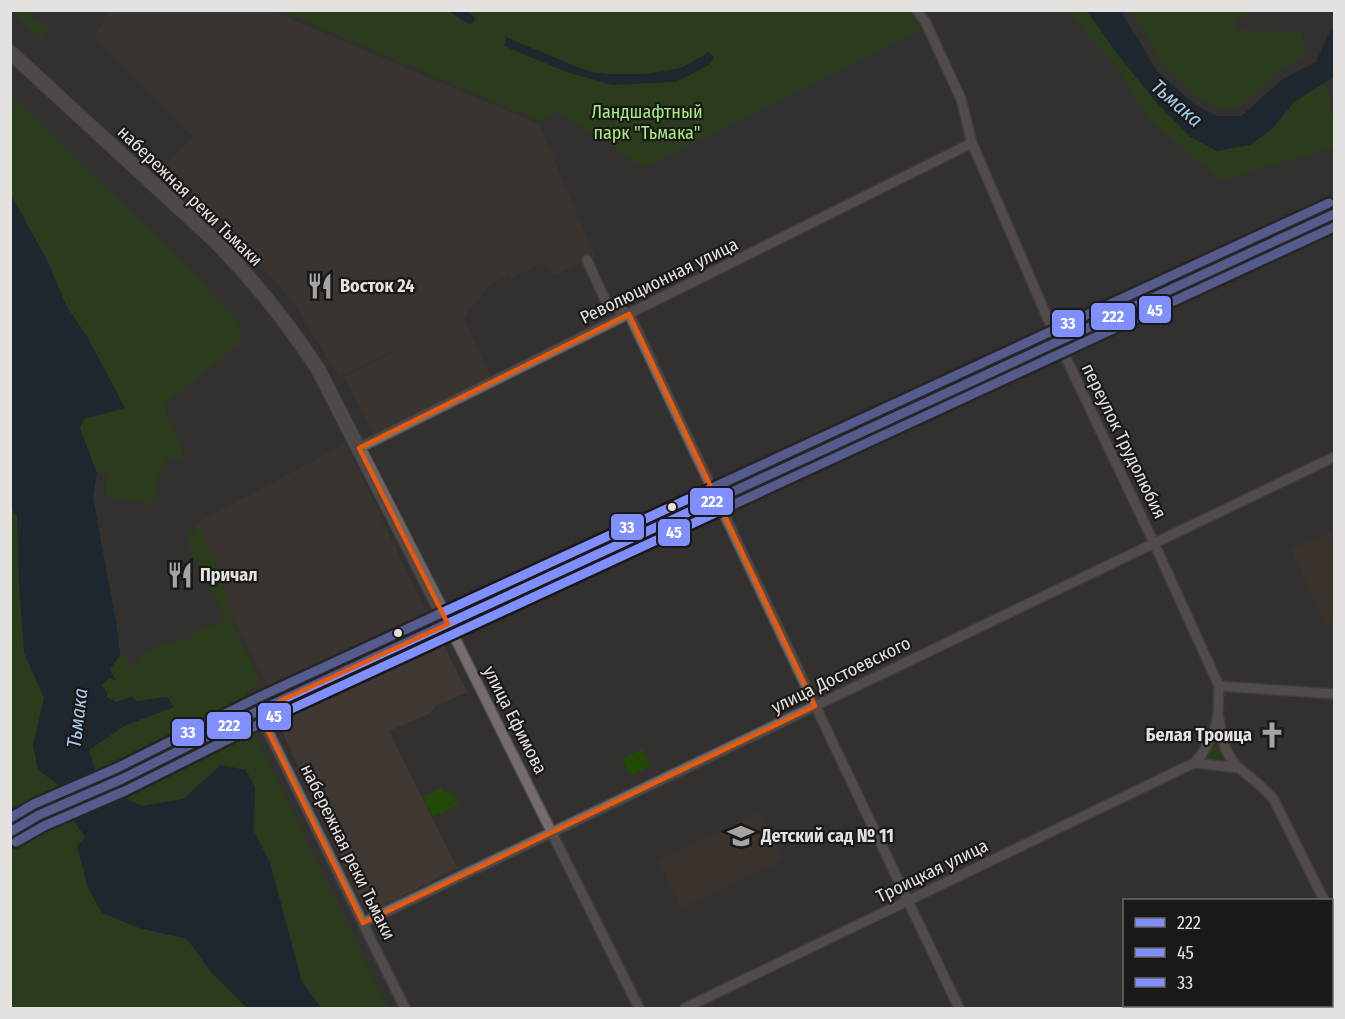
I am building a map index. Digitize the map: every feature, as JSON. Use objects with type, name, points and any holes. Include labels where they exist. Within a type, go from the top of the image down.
[{"type":"street","name":"переулок Трудолюбия","points":[[917,10],[926,23],[961,99],[972,143],[1058,340],[1219,686]]},
{"type":"street","name":"набережная реки Тьмаки","points":[[10,51],[232,258],[293,331],[318,369],[359,448]]},
{"type":"street","name":"Революционная улица","points":[[359,448],[972,143]]},
{"type":"street","points":[[10,832],[39,815],[122,778],[258,711],[1335,214]]},
{"type":"street","points":[[587,260],[606,302],[629,314],[959,1008]]},
{"type":"street","name":"улица Ефимова","points":[[359,448],[639,1008]]},
{"type":"street","name":"улица Достоевского","points":[[363,923],[1335,457]]},
{"type":"street","points":[[1324,899],[1274,800],[1267,790],[1239,768],[1227,752],[1218,716],[1219,686],[1335,694]]},
{"type":"street","name":"набережная реки Тьмаки","points":[[258,711],[405,1008]]},
{"type":"street","points":[[1218,716],[1210,740],[1194,763],[1239,768]]},
{"type":"street","name":"Троицкая улица","points":[[685,1008],[1194,763]]},
{"type":"highlighted area","points":[[629,314],[815,706],[363,923],[258,711],[448,624],[359,448]]},
{"type":"shaded area","points":[[109,11],[272,11],[539,124],[595,256],[554,275],[545,262],[511,278],[509,275],[489,285],[464,318],[491,377],[374,435],[344,377],[438,330],[339,377],[296,306],[220,218],[163,166],[193,137],[94,37]]},
{"type":"shaded area","points":[[345,444],[429,617],[271,692],[198,551],[195,524]]},
{"type":"shaded area","points":[[1334,531],[1334,622],[1327,625],[1290,549]]},
{"type":"shaded area","points":[[442,641],[467,692],[436,706],[429,714],[389,731],[457,868],[368,914],[275,717]]},
{"type":"shaded area","name":"Детский сад № 11","points":[[760,812],[783,860],[681,908],[659,860]]},
{"type":"green space","points":[[11,10],[35,11],[32,18],[49,28],[42,40]]},
{"type":"green space","name":"Ландшафтный парк \"Тьмака\"","points":[[911,10],[921,30],[644,167],[556,111],[541,122],[281,11]]},
{"type":"green space","points":[[1066,11],[1087,11],[1118,55],[1190,137],[1272,129],[1294,102],[1321,84],[1326,87],[1334,121],[1334,147],[1221,180],[1146,117],[1119,70]]},
{"type":"green space","points":[[1131,11],[1255,11],[1237,19],[1235,30],[1302,32],[1305,55],[1277,73],[1239,107],[1218,108],[1193,93],[1162,63]]},
{"type":"green space","points":[[10,95],[203,282],[242,329],[239,344],[165,403],[166,416],[179,439],[184,459],[167,458],[158,477],[155,503],[107,496],[105,484],[109,473],[97,473],[80,428],[84,419],[125,407],[88,338],[67,307],[47,260],[11,193]]},
{"type":"green space","points":[[10,507],[17,516],[24,653],[44,698],[33,746],[38,770],[60,786],[11,808]]},
{"type":"green space","points":[[203,527],[205,542],[221,569],[229,613],[259,679],[242,702],[96,774],[89,750],[124,726],[145,717],[167,697],[137,701],[132,697],[116,702],[107,697],[107,692],[102,685],[109,678],[115,681],[110,669],[120,655],[129,659],[129,671],[142,655],[161,646],[190,638],[199,629],[222,623],[224,617],[190,549],[189,533]]},
{"type":"green space","points":[[255,734],[388,1008],[320,1007],[302,982],[270,863],[254,831],[255,787],[221,765],[183,799],[143,806],[118,795]]},
{"type":"green space","points":[[1221,745],[1222,755],[1215,759],[1204,757],[1210,748]]},
{"type":"green space","points":[[642,749],[650,765],[630,776],[622,759]]},
{"type":"green space","points":[[441,788],[444,793],[450,790],[458,805],[433,817],[423,797]]},
{"type":"green space","points":[[72,818],[85,837],[77,846],[88,888],[139,928],[188,939],[211,972],[247,1008],[11,1008],[11,849],[13,845],[57,820]]},
{"type":"water","points":[[448,11],[467,11],[475,19],[469,24]]},
{"type":"water","name":"Тьмака","points":[[1087,11],[1121,11],[1157,71],[1194,104],[1217,116],[1241,116],[1283,79],[1316,62],[1331,29],[1334,28],[1334,77],[1294,102],[1272,129],[1250,145],[1217,151],[1190,137],[1156,102],[1118,55]]},
{"type":"water","points":[[506,37],[575,66],[592,72],[610,74],[644,74],[665,71],[683,67],[709,52],[714,57],[709,65],[676,82],[613,85],[569,73],[504,46]]},
{"type":"water","name":"Тьмака","points":[[10,193],[47,260],[67,307],[88,338],[125,408],[84,419],[80,428],[97,473],[93,497],[120,655],[110,669],[116,681],[109,678],[102,685],[107,692],[107,697],[116,702],[132,697],[137,701],[167,697],[174,707],[124,726],[89,750],[100,784],[143,806],[183,799],[221,765],[246,770],[255,787],[254,831],[270,863],[302,982],[320,1006],[326,1008],[247,1008],[211,972],[187,939],[139,928],[102,913],[88,888],[77,846],[85,837],[72,818],[76,811],[60,786],[38,770],[33,746],[44,698],[24,653],[17,516],[10,507]]},
{"type":"pier","points":[[101,777],[103,782],[115,790],[72,810],[62,794]]},
{"type":"transit line","name":"33","points":[[10,818],[34,804],[117,768],[253,700],[1329,203]]},
{"type":"transit line","name":"222","points":[[10,832],[39,815],[122,779],[258,711],[1334,214]]},
{"type":"transit line","name":"45","points":[[16,842],[44,826],[127,790],[263,722],[1334,227]]},
{"type":"place","name":"Восток 24","points":[[320,286]]},
{"type":"place","name":"Причал","points":[[180,575]]},
{"type":"place","name":"Белая Троица","points":[[1272,735]]},
{"type":"place","name":"Детский сад № 11","points":[[741,836]]}]
